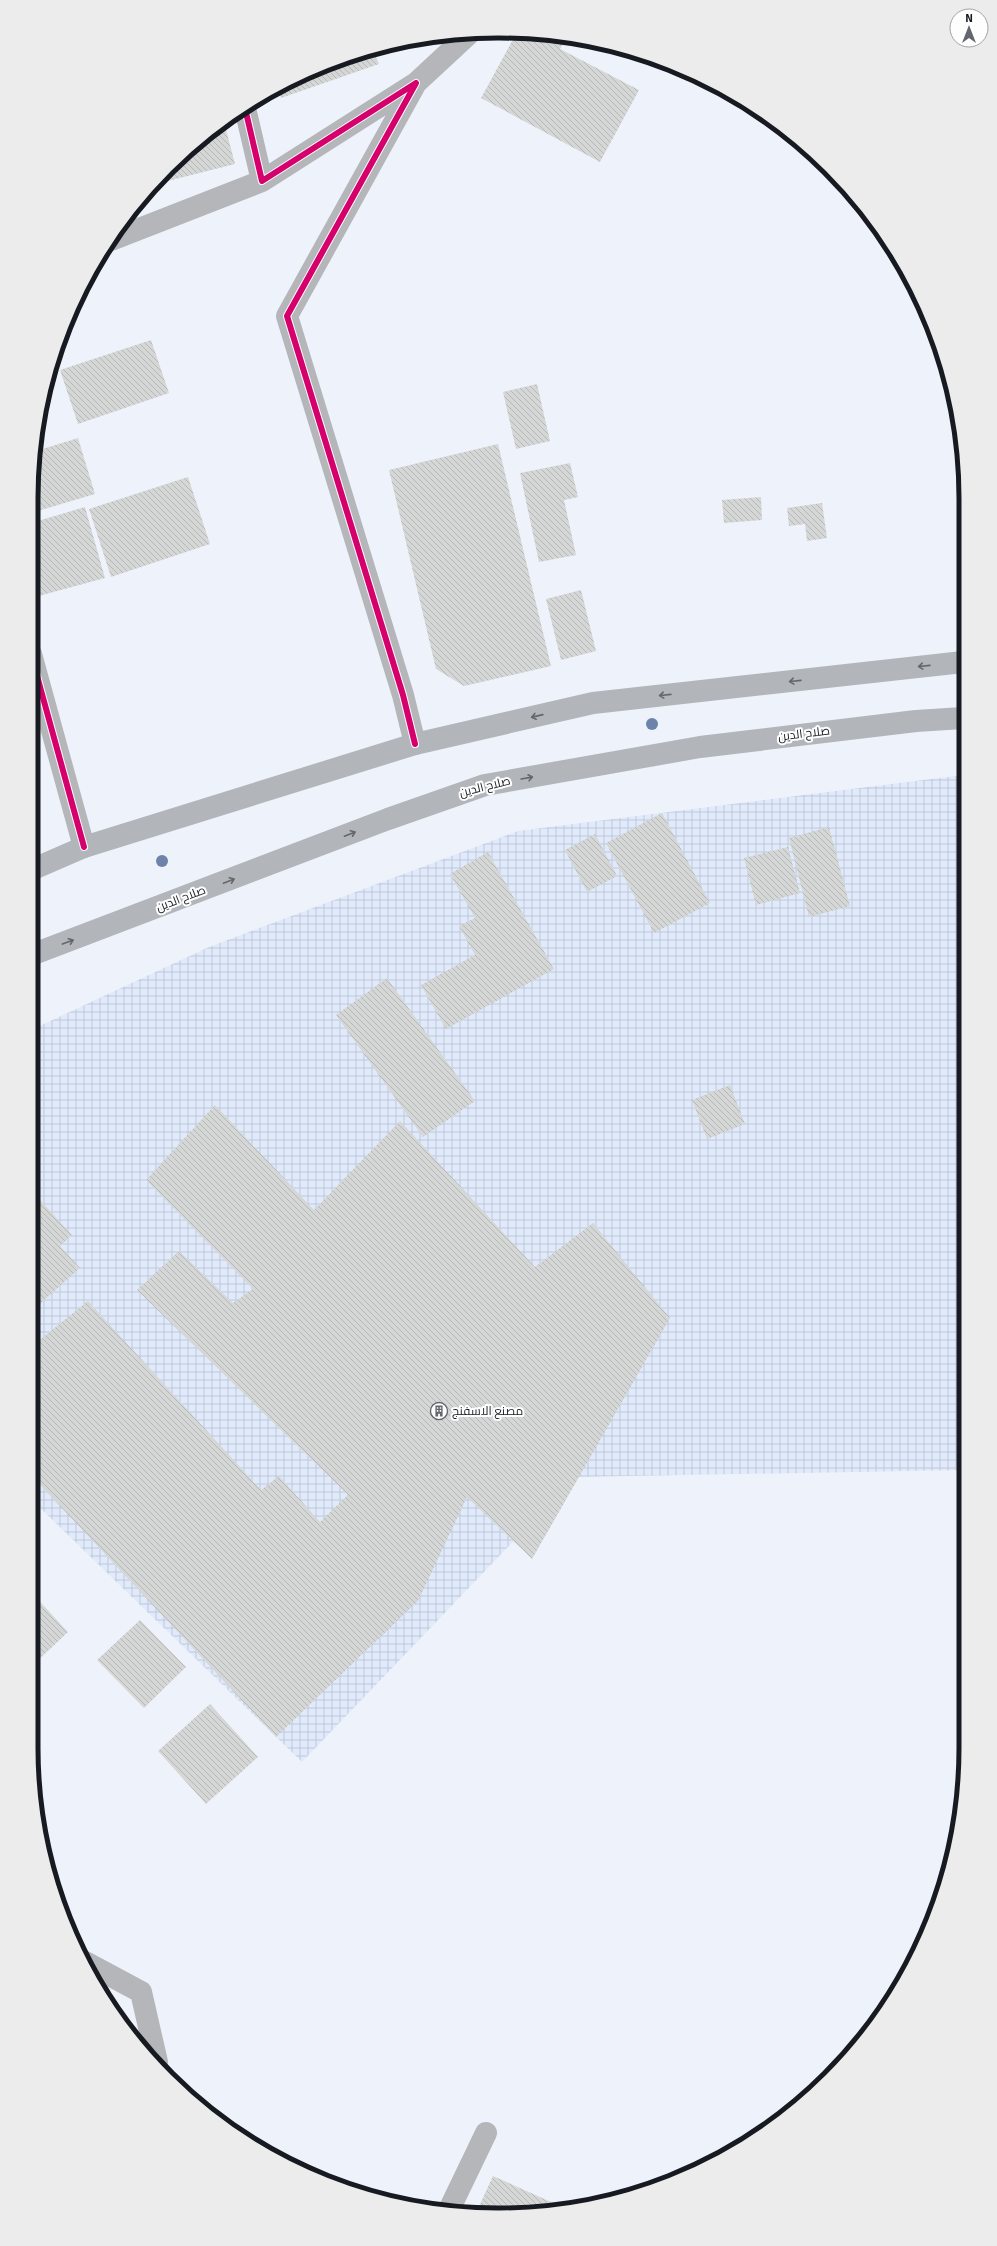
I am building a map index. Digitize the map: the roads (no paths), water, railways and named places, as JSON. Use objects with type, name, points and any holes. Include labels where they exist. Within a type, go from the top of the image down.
[{"type":"highway","points":[[38,867],[84,847],[416,744],[593,703],[959,662]]},
{"type":"highway","name":"صلاح الدين","points":[[38,952],[388,819],[485,785],[700,747],[916,721],[959,718]]},
{"type":"street","points":[[121,236],[262,181],[416,83],[464,39]]},
{"type":"street","points":[[416,83],[287,316],[403,695],[416,744]]},
{"type":"street","points":[[246,114],[262,181]]},
{"type":"street","points":[[38,679],[84,847]]},
{"type":"street","points":[[94,1967],[141,1992],[155,2054]]},
{"type":"street","points":[[451,2205],[486,2133]]},
{"type":"place","name":"مصنع الاسفنج","points":[[439,1411]]}]
